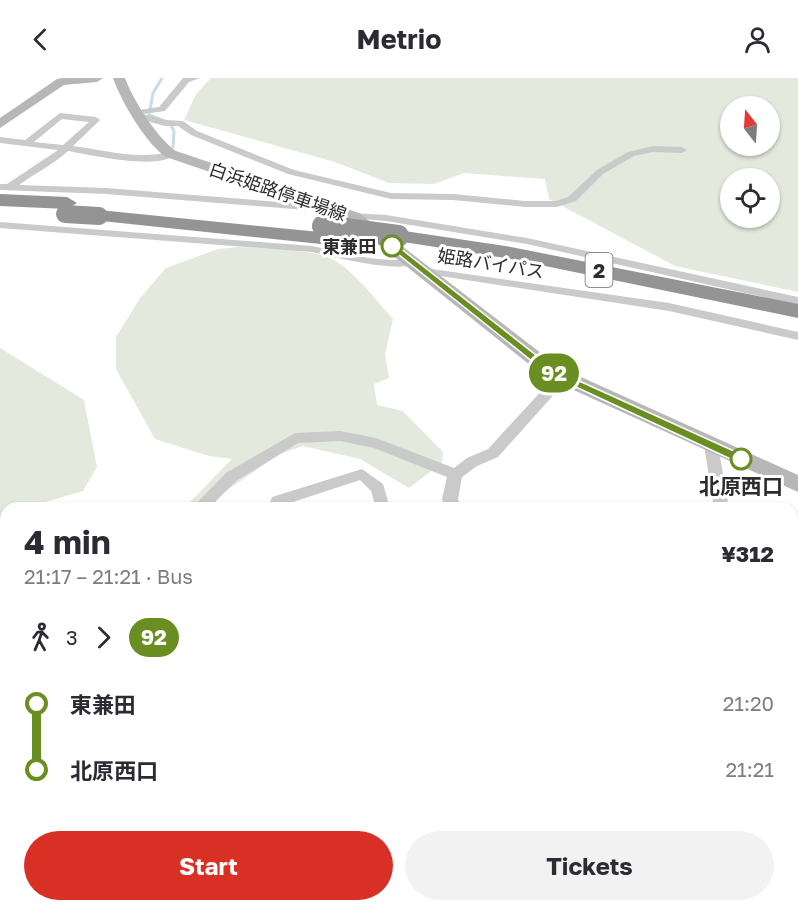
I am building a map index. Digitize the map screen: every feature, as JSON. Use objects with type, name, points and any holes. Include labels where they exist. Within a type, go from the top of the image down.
[{"type":"highway","name":"姫路バイパス","points":[[3,191],[66,209]]},
{"type":"highway","name":"姫路バイパス","points":[[98,210],[340,240],[413,255],[579,277],[798,326]]},
{"type":"highway","name":"姫路バイパス","points":[[0,211],[98,210],[323,226],[413,255],[512,253],[798,311]]},
{"type":"main road","points":[[0,124],[59,80],[97,78]]},
{"type":"main road","points":[[119,78],[124,92],[145,113],[162,148],[171,154]]},
{"type":"main road","name":"白浜姫路停車場線","points":[[171,154],[353,216],[413,255],[552,372],[798,484]]},
{"type":"street","points":[[145,113],[162,109],[186,80],[196,78]]},
{"type":"street","points":[[145,113],[169,123],[180,123],[194,133],[291,172],[392,196],[557,204],[572,199],[612,164],[631,154],[653,149],[682,150]]},
{"type":"street","points":[[3,191],[69,147],[96,120],[60,116],[27,143]]},
{"type":"street","points":[[0,140],[149,159],[165,158],[171,154]]},
{"type":"street","points":[[3,191],[391,263],[413,255],[566,290],[669,307],[798,336]]},
{"type":"street","points":[[386,218],[392,196]]},
{"type":"street","points":[[0,225],[98,210],[318,208],[325,205]]},
{"type":"street","points":[[353,216],[386,218],[515,239],[798,301]]},
{"type":"street","points":[[451,502],[455,474],[472,462],[493,453],[562,377]]},
{"type":"street","points":[[206,502],[231,477],[295,438],[340,436],[376,443],[455,474]]},
{"type":"street","points":[[711,446],[721,502]]},
{"type":"street","points":[[277,502],[362,474],[378,488],[382,502]]},
{"type":"shaded area","points":[[211,78],[798,78],[798,292],[675,266],[549,199],[545,179],[464,173],[434,184],[389,183],[335,162],[184,120],[196,94]]},
{"type":"shaded area","points":[[238,247],[314,253],[334,260],[350,272],[393,319],[385,354],[389,378],[374,384],[377,405],[403,411],[443,452],[442,463],[409,488],[360,459],[303,446],[280,454],[220,495],[216,502],[190,502],[232,459],[209,456],[155,439],[116,369],[116,337],[141,297],[166,268],[218,249]]},
{"type":"shaded area","points":[[0,348],[84,400],[97,467],[83,491],[45,502],[0,502]]},
{"type":"waterway","points":[[162,78],[153,93],[149,115],[170,123],[174,131],[173,147]]},
{"type":"bus line","name":"92","points":[[392,246],[552,372],[741,459]]},
{"type":"place","name":"東兼田","points":[[392,246]]},
{"type":"place","name":"北原西口","points":[[741,459]]}]
